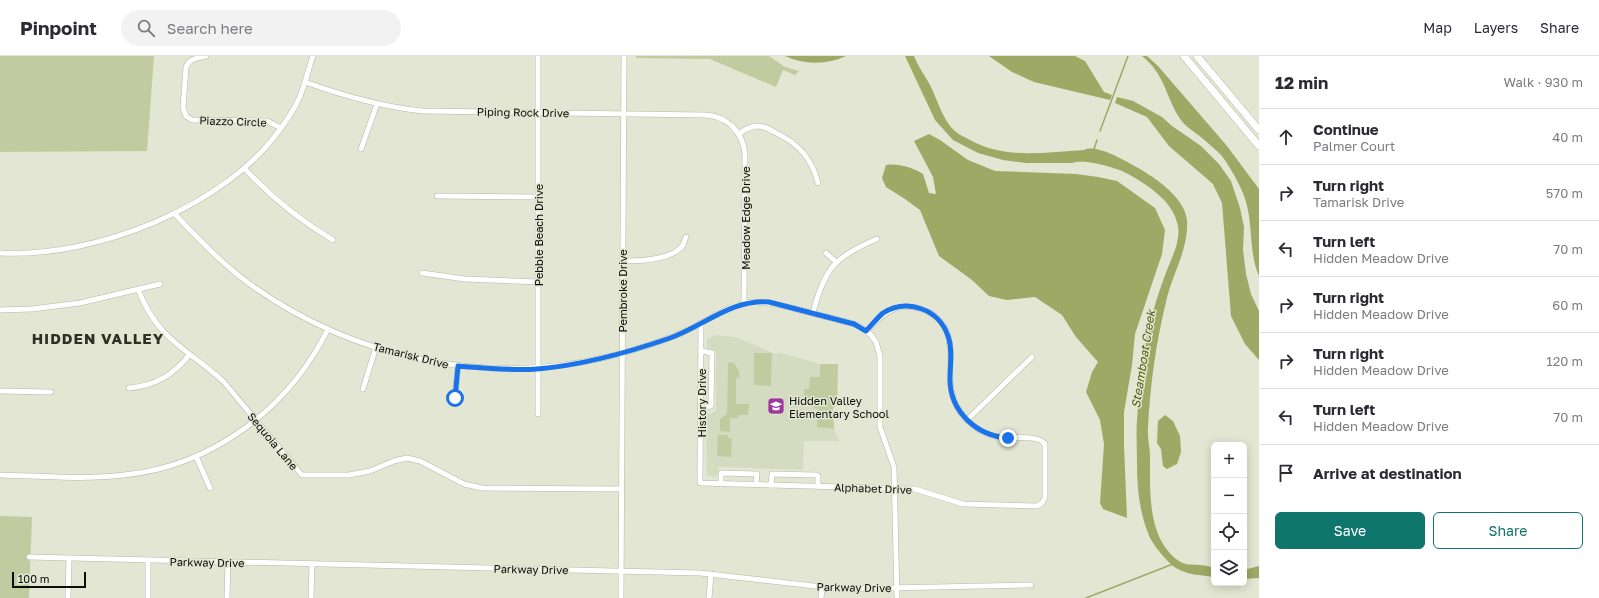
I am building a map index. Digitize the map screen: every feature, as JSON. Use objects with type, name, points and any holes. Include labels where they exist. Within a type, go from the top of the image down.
[{"type":"main road","points":[[1184,56],[1259,146]]},
{"type":"main road","points":[[1197,56],[1259,130]]},
{"type":"street","name":"Piazzo Circle","points":[[206,56],[193,59],[187,63],[186,66],[183,108],[186,116],[192,120],[267,120],[281,128]]},
{"type":"street","points":[[0,253],[16,254],[81,246],[123,234],[174,213],[209,193],[244,168],[263,150],[281,128],[297,103],[313,56]]},
{"type":"street","name":"Pebble Beach Drive","points":[[538,56],[538,414]]},
{"type":"street","name":"Pembroke Drive","points":[[621,598],[624,56]]},
{"type":"street","name":"Piping Rock Drive","points":[[305,82],[346,96],[377,104],[423,110],[710,115],[716,116],[729,123],[739,134]]},
{"type":"street","points":[[361,149],[377,104]]},
{"type":"street","points":[[739,134],[748,128],[759,126],[791,140],[808,158],[813,166],[818,183]]},
{"type":"street","name":"Meadow Edge Drive","points":[[739,134],[745,153],[744,303]]},
{"type":"street","points":[[244,168],[288,210],[333,240]]},
{"type":"street","points":[[437,196],[538,197]]},
{"type":"street","name":"Tamarisk Drive","points":[[174,213],[212,253],[246,281],[284,306],[328,329],[376,348],[420,359],[458,366],[504,369],[537,368],[585,362],[622,353],[673,337],[730,308],[744,303],[769,302],[854,324],[866,331]]},
{"type":"street","points":[[623,261],[638,261],[660,257],[680,248],[686,237]]},
{"type":"street","points":[[813,313],[824,280],[836,262],[852,250],[877,238]]},
{"type":"street","points":[[826,253],[836,262]]},
{"type":"street","points":[[422,273],[471,280],[538,282]]},
{"type":"street","points":[[0,310],[32,309],[80,303],[160,284]]},
{"type":"street","name":"Sequoia Lane","points":[[138,289],[147,309],[160,329],[178,346],[222,381],[302,475],[337,476],[354,474],[370,471],[407,458],[420,461],[464,484],[482,488],[621,489]]},
{"type":"street","points":[[897,598],[895,488],[892,460],[880,427],[880,356],[876,342],[866,331],[883,314],[896,308],[910,306],[918,307],[931,313],[937,318],[946,330],[950,342],[950,381],[953,397],[958,408],[967,420],[1032,356]]},
{"type":"street","name":"History Drive","points":[[700,483],[701,323]]},
{"type":"street","points":[[0,475],[88,477],[126,475],[161,468],[196,456],[225,442],[256,420],[275,403],[296,380],[314,356],[328,329]]},
{"type":"street","points":[[363,388],[376,348]]},
{"type":"street","points":[[701,351],[712,353],[711,406],[701,408]]},
{"type":"street","points":[[129,388],[148,385],[164,378],[180,365],[189,354]]},
{"type":"street","points":[[455,398],[458,366]]},
{"type":"street","points":[[0,391],[51,392]]},
{"type":"street","name":"Alphabet Drive","points":[[700,483],[895,488],[921,491],[963,504],[1044,505],[1046,490],[1046,447],[1044,442],[1037,439],[996,437],[980,431],[967,420]]},
{"type":"street","points":[[196,456],[210,488]]},
{"type":"street","points":[[721,484],[721,473],[757,474],[756,484]]},
{"type":"street","points":[[771,485],[772,474],[818,476],[818,486]]},
{"type":"street","name":"Parkway Drive","points":[[29,557],[711,574],[822,588],[1031,585]]},
{"type":"street","points":[[68,598],[69,558]]},
{"type":"street","points":[[148,560],[148,598]]},
{"type":"street","points":[[227,598],[228,562]]},
{"type":"street","points":[[311,598],[312,564]]},
{"type":"street","points":[[709,598],[711,574]]},
{"type":"street","points":[[821,598],[822,588]]},
{"type":"shaded area","points":[[0,56],[154,56],[147,151],[0,152]]},
{"type":"shaded area","points":[[636,56],[769,56],[785,67],[799,71],[795,75],[783,70],[776,87],[710,59],[636,58]]},
{"type":"shaded area","points":[[785,56],[846,56],[831,61],[816,63],[800,61]]},
{"type":"shaded area","points":[[905,56],[914,56],[950,126],[962,136],[989,148],[1015,153],[1043,153],[1089,149],[1108,152],[1121,158],[1157,180],[1180,202],[1185,211],[1187,231],[1183,251],[1162,317],[1156,348],[1150,396],[1148,431],[1152,514],[1161,540],[1169,552],[1184,564],[1211,567],[1211,577],[1185,572],[1176,568],[1156,547],[1150,537],[1142,516],[1137,480],[1137,413],[1146,342],[1158,296],[1178,239],[1178,226],[1171,209],[1153,190],[1125,172],[1110,167],[1085,162],[1027,163],[1003,160],[978,153],[953,140],[935,120]]},
{"type":"shaded area","points":[[989,56],[1075,56],[1085,61],[1104,92],[1112,95],[1110,100],[1034,82],[1012,72]]},
{"type":"shaded area","points":[[1142,56],[1147,56],[1158,66],[1227,146],[1259,189],[1259,276],[1252,249],[1250,221],[1246,202],[1236,178],[1222,156],[1181,120],[1161,79],[1150,63]]},
{"type":"shaded area","points":[[1117,97],[1133,101],[1162,117],[1172,126],[1201,146],[1219,164],[1231,181],[1240,208],[1244,227],[1243,250],[1246,274],[1251,294],[1259,311],[1259,360],[1245,344],[1231,316],[1222,203],[1213,184],[1169,146],[1147,117],[1115,103]]},
{"type":"shaded area","points":[[929,134],[968,160],[995,171],[1076,174],[1117,181],[1155,208],[1165,230],[1162,254],[1135,334],[1132,365],[1124,412],[1127,518],[1103,509],[1100,503],[1104,444],[1100,420],[1086,392],[1092,372],[1098,362],[1076,337],[1062,315],[1035,297],[1007,300],[989,296],[972,280],[939,256],[920,210],[886,187],[882,178],[886,165],[901,165],[923,174],[929,193],[936,194],[933,177],[914,141]]},
{"type":"shaded area","name":"Hidden Valley Elementary School","points":[[715,335],[736,337],[775,354],[781,353],[820,364],[838,364],[837,405],[833,408],[834,429],[839,441],[804,441],[803,470],[719,467],[717,476],[707,475],[706,416],[716,411],[716,351],[707,348],[707,339]]},
{"type":"shaded area","points":[[754,353],[772,353],[771,386],[754,385]]},
{"type":"shaded area","points":[[733,362],[739,372],[739,378],[736,378],[736,404],[749,404],[748,415],[738,415],[738,418],[730,418],[730,432],[720,431],[720,419],[727,414],[728,363]]},
{"type":"shaded area","points":[[820,364],[838,364],[837,405],[833,408],[834,429],[817,427],[818,409],[804,404],[804,389],[809,389],[810,377],[820,377]]},
{"type":"shaded area","points":[[1165,415],[1173,421],[1180,436],[1181,452],[1177,464],[1167,469],[1163,466],[1161,449],[1157,443],[1158,421]]},
{"type":"shaded area","points":[[718,435],[728,435],[728,438],[732,438],[731,457],[717,456]]},
{"type":"shaded area","points":[[0,516],[32,517],[29,598],[0,598]]},
{"type":"shaded area","points":[[1259,566],[1259,578],[1247,579],[1247,569]]},
{"type":"waterway","points":[[1100,131],[1128,56]]},
{"type":"waterway","points":[[1094,149],[1097,140]]},
{"type":"waterway","points":[[1086,598],[1173,564]]},
{"type":"place","name":"Hidden Valley Elementary School","points":[[776,406]]},
{"type":"district","name":"HIDDEN VALLEY","points":[[98,338]]},
{"type":"route","points":[[455,398],[458,366],[526,369],[585,362],[622,353],[673,337],[730,308],[744,303],[769,302],[854,324],[866,331],[878,318],[890,310],[903,306],[910,306],[918,307],[931,313],[942,323],[946,330],[950,346],[951,389],[954,401],[958,408],[970,423],[980,431],[996,437],[1008,438]]},
{"type":"water label","name":"Steamboat Creek","points":[[1143,359]]}]
